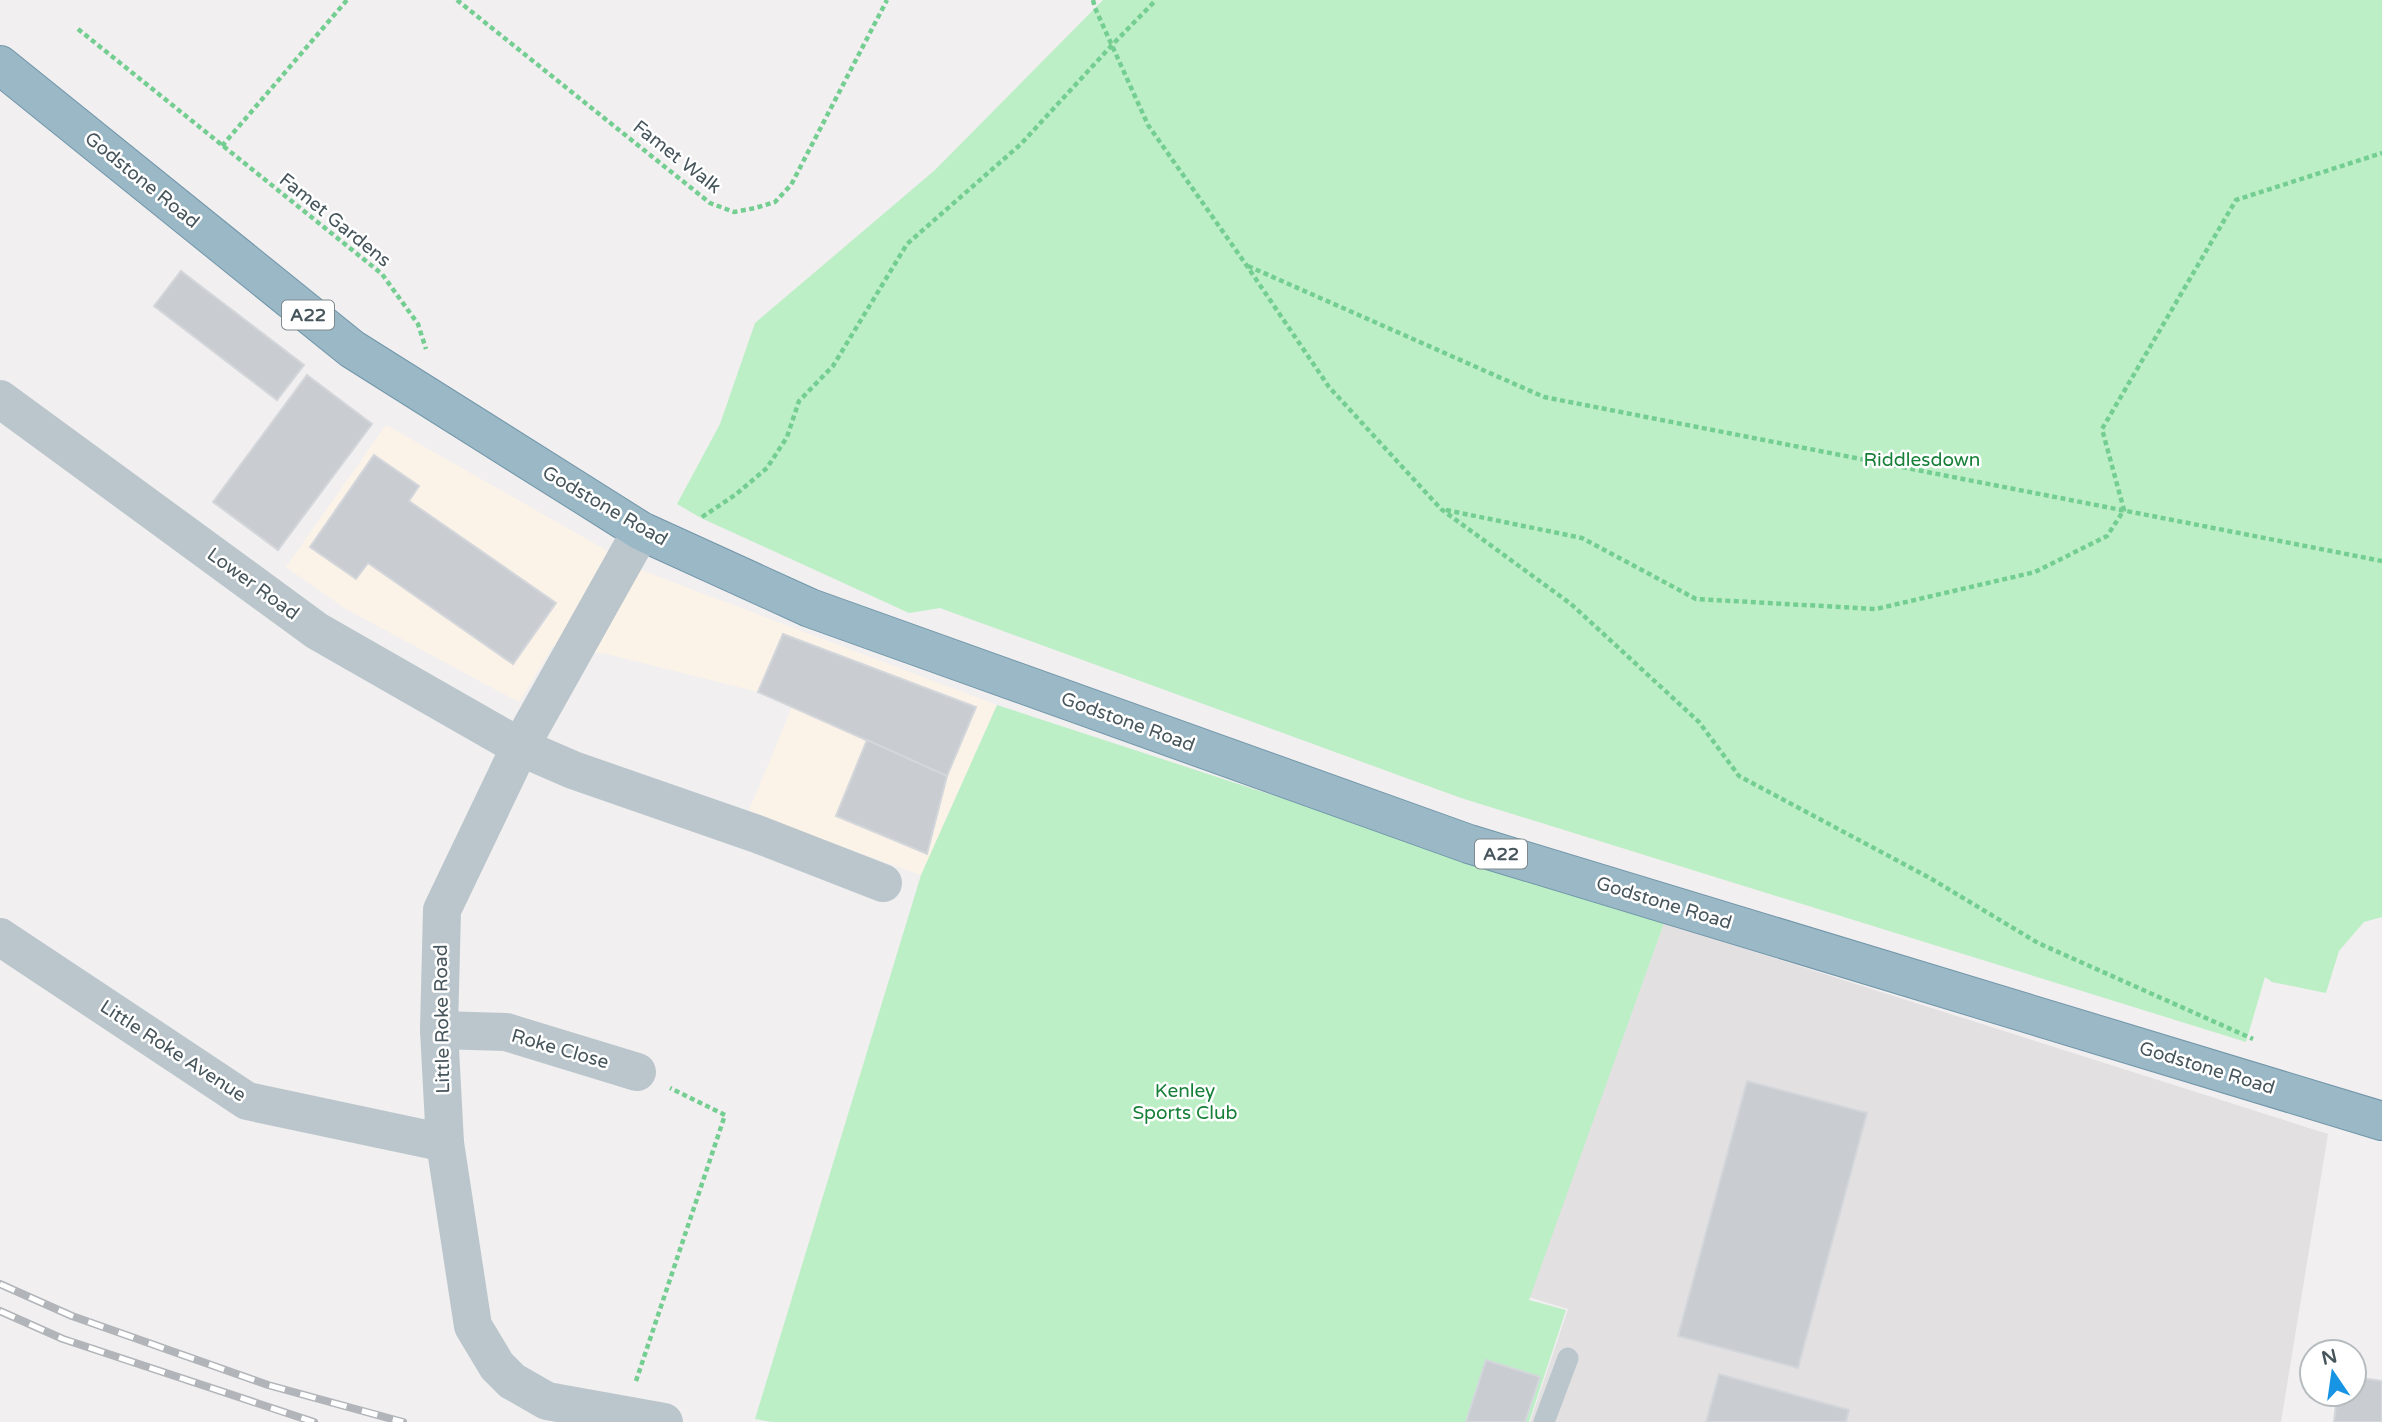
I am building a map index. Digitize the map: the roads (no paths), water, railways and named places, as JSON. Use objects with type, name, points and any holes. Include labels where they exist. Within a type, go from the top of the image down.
[{"type":"highway","name":"Godstone Road","points":[[0,65],[352,349],[651,536],[810,608],[1469,844],[2382,1121]]},
{"type":"street","name":"Lower Road","points":[[0,399],[317,631],[520,747],[884,883]]},
{"type":"street","name":"Little Roke Road","points":[[651,536],[520,747],[442,910],[439,1030],[445,1143],[473,1326],[497,1366],[512,1381],[547,1401],[664,1422]]},
{"type":"street","name":"Little Roke Avenue","points":[[0,937],[247,1101],[445,1143]]},
{"type":"street","name":"Roke Close","points":[[439,1030],[506,1032],[638,1072]]},
{"type":"lane","points":[[1544,1422],[1568,1358]]},
{"type":"railway","points":[[0,1284],[72,1316],[268,1385],[403,1422]]},
{"type":"railway","points":[[0,1311],[63,1339],[314,1422]]},
{"type":"park label","name":"Riddlesdown","points":[[1922,460]]},
{"type":"park label","name":"Kenley Sports Club","points":[[1185,1102]]}]
